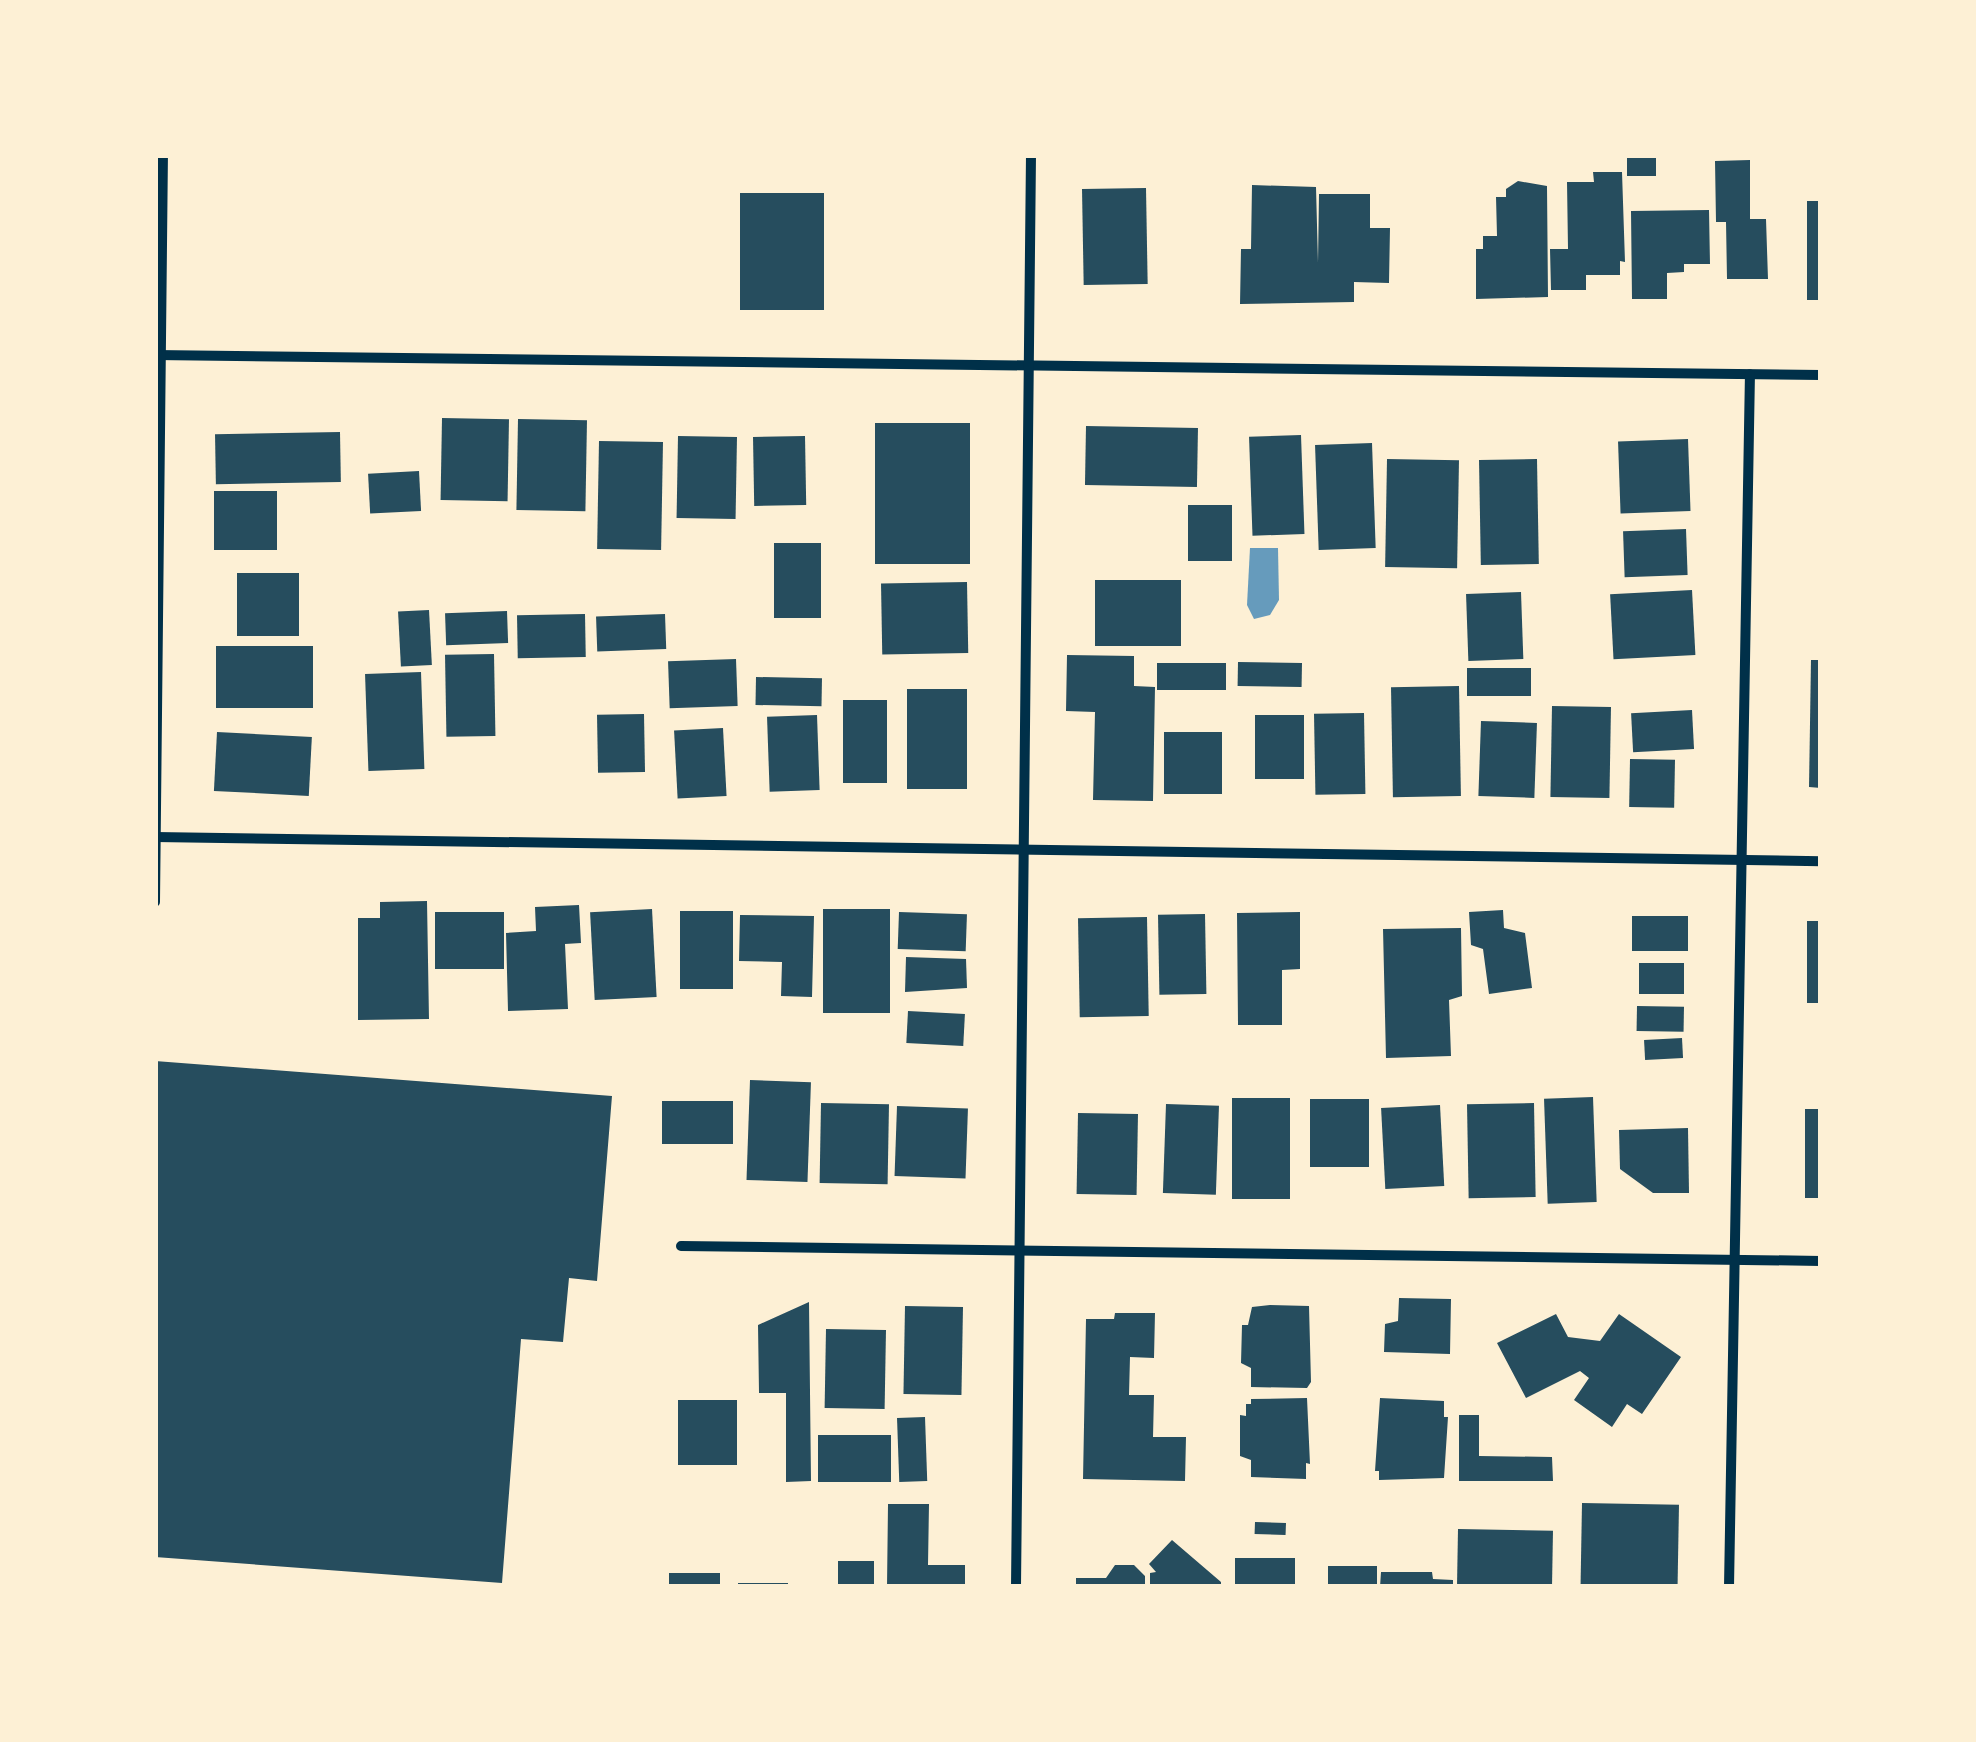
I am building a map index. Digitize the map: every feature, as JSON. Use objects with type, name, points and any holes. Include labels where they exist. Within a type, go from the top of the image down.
[{"type":"street","points":[[155,902],[163,155]]},
{"type":"street","points":[[1016,1587],[1031,155]]},
{"type":"street","points":[[158,355],[1821,375]]},
{"type":"street","points":[[1729,1587],[1750,374]]},
{"type":"street","points":[[155,837],[1821,861]]},
{"type":"street","points":[[681,1246],[1821,1261]]},
{"type":"water","points":[[1250,548],[1278,548],[1279,600],[1270,615],[1254,619],[1247,605]]},
{"type":"building","points":[[1627,155],[1656,155],[1656,176],[1627,176]]},
{"type":"building","points":[[1750,160],[1750,219],[1766,219],[1768,279],[1727,279],[1726,222],[1716,222],[1715,161]]},
{"type":"building","points":[[1593,172],[1622,172],[1625,262],[1620,261],[1620,275],[1586,275],[1586,290],[1551,290],[1550,249],[1568,249],[1567,182],[1594,182]]},
{"type":"building","points":[[1518,181],[1547,186],[1548,297],[1476,299],[1476,249],[1483,249],[1483,236],[1497,236],[1496,197],[1506,197],[1506,189]]},
{"type":"building","points":[[1252,185],[1316,187],[1318,263],[1319,194],[1370,194],[1370,228],[1390,228],[1389,283],[1354,282],[1354,302],[1240,304],[1241,249],[1251,249]]},
{"type":"building","points":[[1146,188],[1148,284],[1084,285],[1082,189]]},
{"type":"building","points":[[740,193],[824,193],[824,310],[740,310]]},
{"type":"building","points":[[1807,201],[1821,201],[1821,300],[1807,300]]},
{"type":"building","points":[[1709,210],[1710,264],[1684,264],[1684,272],[1667,273],[1667,299],[1632,299],[1631,211]]},
{"type":"building","points":[[442,418],[509,419],[508,501],[441,500]]},
{"type":"building","points":[[518,419],[587,420],[585,511],[516,510]]},
{"type":"building","points":[[875,423],[970,423],[970,564],[875,564]]},
{"type":"building","points":[[1086,426],[1198,428],[1197,487],[1085,485]]},
{"type":"building","points":[[340,432],[341,482],[216,484],[215,434]]},
{"type":"building","points":[[1301,435],[1304,534],[1252,536],[1249,437]]},
{"type":"building","points":[[678,436],[737,437],[736,519],[677,518]]},
{"type":"building","points":[[805,436],[806,505],[754,506],[753,437]]},
{"type":"building","points":[[1688,439],[1691,511],[1621,513],[1618,441]]},
{"type":"building","points":[[599,441],[663,442],[661,550],[597,549]]},
{"type":"building","points":[[1372,443],[1376,548],[1319,550],[1315,445]]},
{"type":"building","points":[[1387,459],[1459,460],[1457,568],[1385,567]]},
{"type":"building","points":[[1537,459],[1539,564],[1481,565],[1479,460]]},
{"type":"building","points":[[419,471],[421,511],[370,514],[368,474]]},
{"type":"building","points":[[214,491],[277,491],[277,550],[214,550]]},
{"type":"building","points":[[1188,505],[1232,505],[1232,561],[1188,561]]},
{"type":"building","points":[[1686,529],[1688,575],[1625,577],[1623,531]]},
{"type":"building","points":[[774,543],[821,543],[821,618],[774,618]]},
{"type":"building","points":[[237,573],[299,573],[299,636],[237,636]]},
{"type":"building","points":[[1095,580],[1181,580],[1181,646],[1095,646]]},
{"type":"building","points":[[967,582],[968,653],[882,654],[881,584]]},
{"type":"building","points":[[1692,590],[1695,655],[1614,659],[1610,594]]},
{"type":"building","points":[[1521,592],[1523,659],[1468,661],[1466,594]]},
{"type":"building","points":[[429,610],[432,665],[401,667],[398,612]]},
{"type":"building","points":[[507,611],[508,643],[446,645],[445,613]]},
{"type":"building","points":[[585,614],[586,657],[518,658],[517,615]]},
{"type":"building","points":[[665,614],[666,649],[597,651],[596,616]]},
{"type":"building","points":[[216,646],[313,646],[313,708],[216,708]]},
{"type":"building","points":[[494,654],[495,736],[446,737],[445,655]]},
{"type":"building","points":[[1067,655],[1134,656],[1134,686],[1155,687],[1153,801],[1093,800],[1095,712],[1066,711]]},
{"type":"building","points":[[736,659],[738,706],[670,708],[668,661]]},
{"type":"building","points":[[1811,660],[1821,660],[1821,788],[1809,787]]},
{"type":"building","points":[[1238,662],[1302,663],[1302,687],[1238,686]]},
{"type":"building","points":[[1157,663],[1226,663],[1226,690],[1157,690]]},
{"type":"building","points":[[1467,668],[1531,668],[1531,696],[1467,696]]},
{"type":"building","points":[[421,672],[424,769],[368,771],[365,674]]},
{"type":"building","points":[[756,677],[822,678],[822,706],[756,705]]},
{"type":"building","points":[[1459,686],[1461,796],[1393,797],[1391,687]]},
{"type":"building","points":[[907,689],[967,689],[967,789],[907,789]]},
{"type":"building","points":[[843,700],[887,700],[887,783],[843,783]]},
{"type":"building","points":[[1552,706],[1611,707],[1609,798],[1550,797]]},
{"type":"building","points":[[1692,710],[1694,749],[1633,752],[1631,713]]},
{"type":"building","points":[[1364,713],[1365,794],[1315,795],[1314,714]]},
{"type":"building","points":[[644,714],[645,772],[598,773],[597,715]]},
{"type":"building","points":[[817,715],[820,790],[770,792],[767,717]]},
{"type":"building","points":[[1255,715],[1304,715],[1304,779],[1255,779]]},
{"type":"building","points":[[1481,721],[1537,723],[1534,798],[1478,796]]},
{"type":"building","points":[[723,728],[727,796],[678,798],[674,731]]},
{"type":"building","points":[[217,732],[312,737],[309,796],[214,791]]},
{"type":"building","points":[[1164,732],[1222,732],[1222,794],[1164,794]]},
{"type":"building","points":[[1630,759],[1675,760],[1674,808],[1629,807]]},
{"type":"building","points":[[427,901],[429,1019],[358,1020],[358,918],[380,918],[380,902]]},
{"type":"building","points":[[579,905],[581,943],[565,944],[568,1009],[508,1011],[506,933],[536,931],[535,907]]},
{"type":"building","points":[[652,909],[657,997],[595,1000],[590,912]]},
{"type":"building","points":[[823,909],[890,909],[890,1013],[823,1013]]},
{"type":"building","points":[[1503,910],[1504,928],[1525,933],[1532,988],[1489,994],[1483,949],[1471,945],[1469,912]]},
{"type":"building","points":[[680,911],[733,911],[733,989],[680,989]]},
{"type":"building","points":[[435,912],[504,912],[504,969],[435,969]]},
{"type":"building","points":[[899,912],[967,914],[966,951],[898,949]]},
{"type":"building","points":[[1300,912],[1300,969],[1282,970],[1282,1025],[1238,1025],[1237,913]]},
{"type":"building","points":[[1205,914],[1206,994],[1159,995],[1158,915]]},
{"type":"building","points":[[740,915],[814,916],[812,997],[781,996],[782,962],[739,961]]},
{"type":"building","points":[[1632,916],[1688,916],[1688,951],[1632,951]]},
{"type":"building","points":[[1147,917],[1149,1016],[1080,1017],[1078,918]]},
{"type":"building","points":[[1807,921],[1821,921],[1821,1003],[1807,1003]]},
{"type":"building","points":[[1461,928],[1462,996],[1449,1000],[1451,1056],[1386,1058],[1383,929]]},
{"type":"building","points":[[906,957],[966,959],[967,988],[905,992]]},
{"type":"building","points":[[1639,963],[1684,963],[1684,994],[1639,994]]},
{"type":"building","points":[[1637,1006],[1684,1007],[1684,1032],[1637,1031]]},
{"type":"building","points":[[908,1011],[965,1014],[963,1046],[906,1043]]},
{"type":"building","points":[[1682,1038],[1683,1058],[1645,1060],[1644,1040]]},
{"type":"building","points":[[155,1061],[612,1096],[597,1281],[569,1278],[563,1342],[521,1339],[502,1583],[155,1557]]},
{"type":"building","points":[[750,1080],[811,1082],[807,1182],[747,1180]]},
{"type":"building","points":[[1593,1097],[1597,1202],[1548,1204],[1544,1099]]},
{"type":"building","points":[[1232,1098],[1290,1098],[1290,1199],[1232,1199]]},
{"type":"building","points":[[1310,1099],[1369,1099],[1369,1167],[1310,1167]]},
{"type":"building","points":[[662,1101],[733,1101],[733,1144],[662,1144]]},
{"type":"building","points":[[821,1103],[889,1104],[888,1184],[820,1183]]},
{"type":"building","points":[[1534,1103],[1536,1197],[1469,1198],[1467,1104]]},
{"type":"building","points":[[1166,1104],[1219,1106],[1216,1195],[1163,1193]]},
{"type":"building","points":[[1440,1105],[1444,1186],[1385,1189],[1381,1108]]},
{"type":"building","points":[[897,1106],[968,1108],[966,1178],[895,1176]]},
{"type":"building","points":[[1805,1109],[1821,1109],[1821,1198],[1805,1198]]},
{"type":"building","points":[[1078,1113],[1138,1114],[1137,1195],[1077,1194]]},
{"type":"building","points":[[1688,1128],[1689,1193],[1653,1193],[1620,1169],[1619,1130]]},
{"type":"building","points":[[1399,1298],[1451,1299],[1450,1354],[1384,1352],[1385,1324],[1398,1321]]},
{"type":"building","points":[[809,1302],[811,1481],[786,1482],[786,1393],[759,1393],[758,1325]]},
{"type":"building","points":[[905,1306],[963,1307],[961,1395],[903,1394]]},
{"type":"building","points":[[1309,1306],[1311,1382],[1307,1388],[1251,1387],[1251,1368],[1241,1363],[1242,1325],[1248,1325],[1252,1307]]},
{"type":"building","points":[[1115,1313],[1155,1313],[1154,1358],[1130,1357],[1129,1395],[1154,1395],[1153,1437],[1186,1437],[1185,1481],[1083,1479],[1086,1319],[1114,1319]]},
{"type":"building","points":[[1556,1314],[1568,1337],[1600,1341],[1619,1314],[1681,1357],[1642,1414],[1627,1404],[1612,1427],[1574,1400],[1589,1378],[1580,1371],[1526,1398],[1497,1343]]},
{"type":"building","points":[[826,1329],[886,1330],[885,1409],[825,1408]]},
{"type":"building","points":[[1307,1398],[1310,1464],[1306,1463],[1306,1479],[1251,1477],[1251,1460],[1240,1456],[1240,1415],[1246,1416],[1246,1404],[1251,1404],[1251,1399]]},
{"type":"building","points":[[1380,1398],[1444,1401],[1444,1417],[1448,1417],[1444,1478],[1379,1480],[1379,1471],[1375,1471]]},
{"type":"building","points":[[678,1400],[737,1400],[737,1465],[678,1465]]},
{"type":"building","points":[[1459,1415],[1479,1415],[1479,1456],[1552,1457],[1553,1481],[1459,1481]]},
{"type":"building","points":[[925,1417],[927,1481],[899,1482],[897,1418]]},
{"type":"building","points":[[818,1435],[891,1435],[891,1482],[818,1482]]},
{"type":"building","points":[[1582,1503],[1679,1505],[1678,1587],[1581,1587]]},
{"type":"building","points":[[888,1504],[929,1504],[928,1565],[965,1565],[965,1587],[887,1587]]},
{"type":"building","points":[[1255,1522],[1286,1523],[1286,1535],[1255,1534]]},
{"type":"building","points":[[1458,1529],[1553,1531],[1552,1587],[1457,1585]]},
{"type":"building","points":[[1172,1540],[1221,1582],[1221,1587],[1150,1587],[1150,1573],[1156,1572],[1149,1564]]},
{"type":"building","points":[[1235,1558],[1295,1558],[1295,1587],[1235,1587]]},
{"type":"building","points":[[838,1561],[874,1561],[874,1587],[838,1587]]},
{"type":"building","points":[[1115,1565],[1134,1565],[1145,1576],[1145,1587],[1076,1587],[1076,1578],[1106,1578]]},
{"type":"building","points":[[1328,1566],[1377,1566],[1377,1587],[1328,1587]]},
{"type":"building","points":[[1381,1572],[1432,1572],[1433,1579],[1453,1580],[1453,1587],[1380,1587]]},
{"type":"building","points":[[669,1573],[720,1573],[720,1587],[669,1587]]},
{"type":"building","points":[[738,1583],[788,1583],[788,1587],[738,1587]]}]
